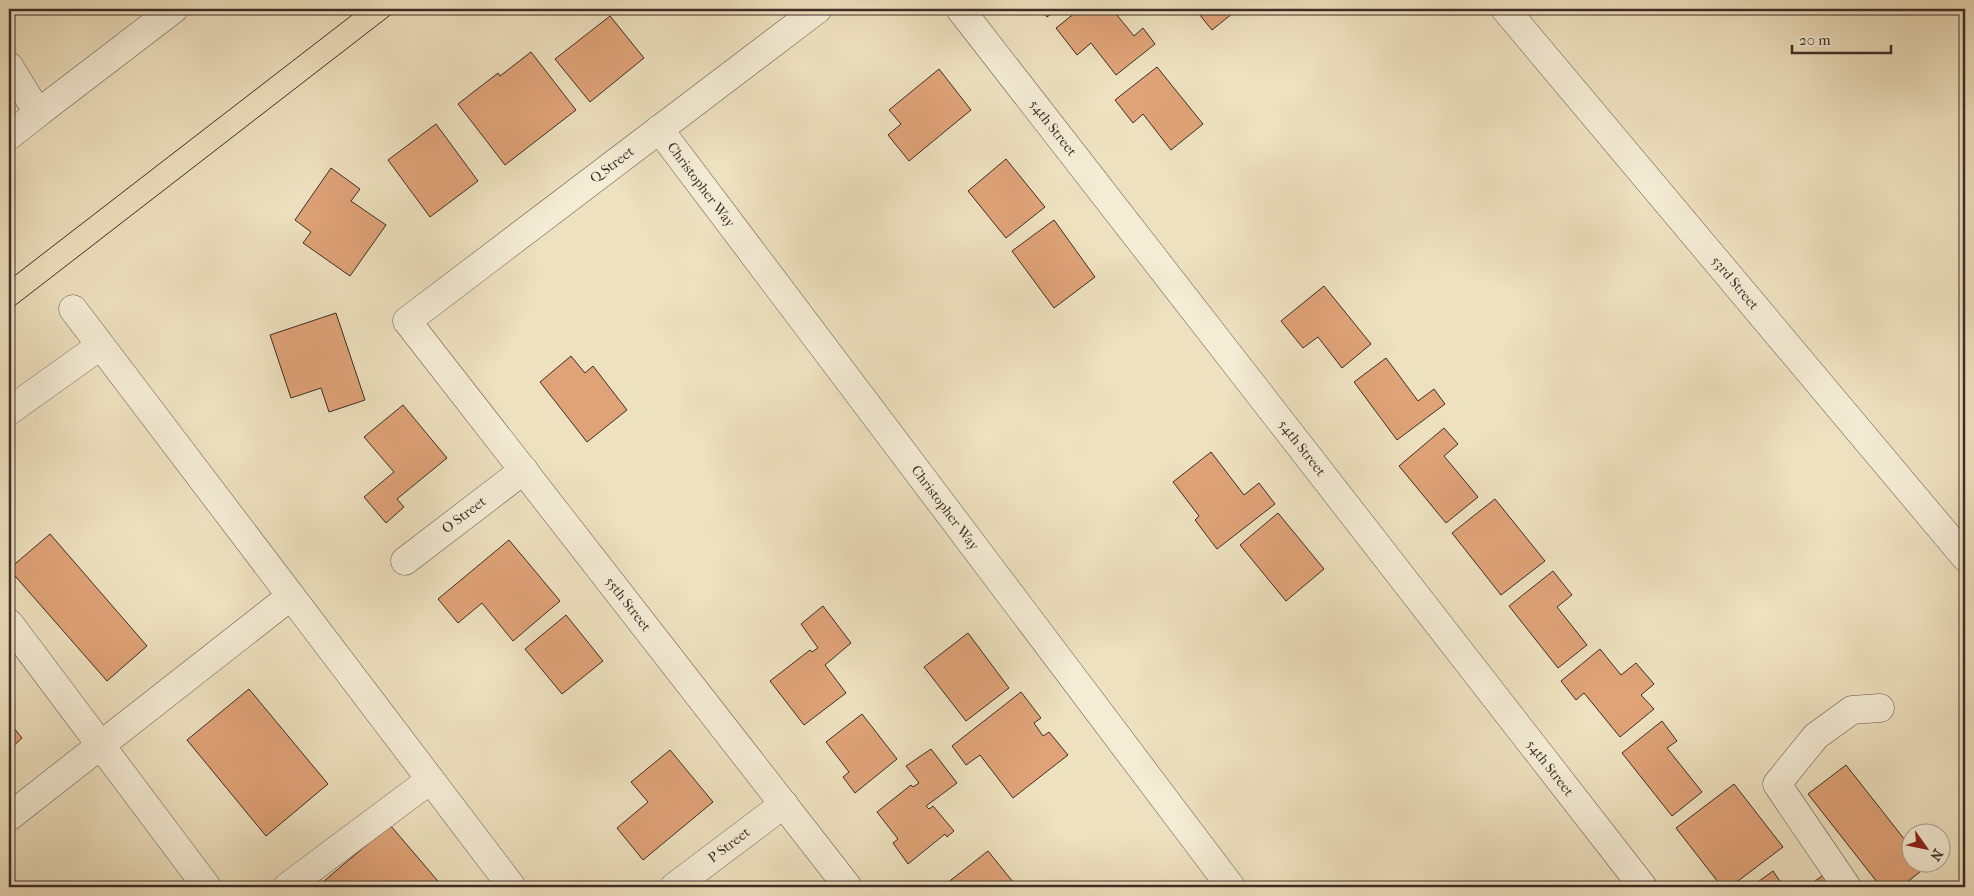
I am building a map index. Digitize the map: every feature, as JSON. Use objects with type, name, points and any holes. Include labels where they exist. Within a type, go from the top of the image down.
[{"type":"street","points":[[9,136],[174,9]]},
{"type":"street","name":"Q Street","points":[[407,321],[818,9]]},
{"type":"street","name":"54th Street","points":[[960,9],[1643,887]]},
{"type":"street","name":"53rd Street","points":[[1504,9],[1965,557]]},
{"type":"street","points":[[9,66],[38,113]]},
{"type":"street","name":"Christopher Way","points":[[659,130],[1231,887]]},
{"type":"street","points":[[73,309],[512,887]]},
{"type":"street","name":"55th Street","points":[[407,321],[848,887]]},
{"type":"street","points":[[9,411],[100,346]]},
{"type":"street","name":"O Street","points":[[405,561],[524,470]]},
{"type":"street","points":[[9,817],[291,596]]},
{"type":"street","points":[[9,623],[207,887]]},
{"type":"street","points":[[1847,887],[1777,784],[1816,736],[1852,710],[1880,708]]},
{"type":"street","points":[[287,887],[430,780]]},
{"type":"street","name":"P Street","points":[[674,887],[784,804]]},
{"type":"building","points":[[1041,9],[1058,9],[1047,17]]},
{"type":"building","points":[[1080,9],[1112,9],[1134,36],[1143,28],[1155,44],[1116,75],[1091,43],[1077,55],[1056,28]]},
{"type":"building","points":[[1195,9],[1238,9],[1212,30]]},
{"type":"building","points":[[610,16],[644,58],[590,102],[555,59]]},
{"type":"building","points":[[531,52],[576,110],[505,165],[458,104],[498,73],[500,76]]},
{"type":"building","points":[[1157,67],[1203,124],[1171,150],[1143,114],[1133,123],[1115,100]]},
{"type":"building","points":[[939,69],[971,110],[909,161],[888,135],[901,124],[889,110]]},
{"type":"building","points":[[436,124],[478,181],[430,217],[388,160]]},
{"type":"building","points":[[1006,159],[1045,207],[1006,238],[968,191]]},
{"type":"building","points":[[331,168],[360,189],[351,201],[386,225],[350,276],[303,243],[311,232],[295,220]]},
{"type":"building","points":[[1054,220],[1095,277],[1054,308],[1012,251]]},
{"type":"building","points":[[1324,286],[1371,344],[1342,368],[1318,337],[1303,348],[1281,321]]},
{"type":"building","points":[[336,313],[365,400],[329,412],[321,388],[291,398],[270,335]]},
{"type":"building","points":[[571,356],[585,373],[593,366],[627,410],[587,442],[540,382]]},
{"type":"building","points":[[1386,358],[1418,401],[1434,389],[1445,404],[1397,440],[1354,382]]},
{"type":"building","points":[[403,405],[447,458],[397,499],[404,507],[386,523],[364,497],[394,472],[364,437]]},
{"type":"building","points":[[1444,428],[1458,444],[1444,456],[1478,497],[1446,523],[1399,466]]},
{"type":"building","points":[[1211,452],[1244,495],[1259,483],[1275,504],[1217,549],[1195,520],[1199,516],[1173,482]]},
{"type":"building","points":[[1495,499],[1545,561],[1501,595],[1452,533]]},
{"type":"building","points":[[1278,513],[1324,569],[1286,601],[1240,545]]},
{"type":"building","points":[[50,534],[147,646],[107,681],[9,569]]},
{"type":"building","points":[[509,540],[560,601],[513,641],[482,603],[458,623],[438,599]]},
{"type":"building","points":[[1553,571],[1572,595],[1557,607],[1587,645],[1558,668],[1509,606]]},
{"type":"building","points":[[823,606],[851,643],[825,665],[846,693],[804,725],[770,681],[810,650],[812,652],[818,648],[801,624]]},
{"type":"building","points":[[566,615],[603,661],[562,694],[525,649]]},
{"type":"building","points":[[968,633],[1009,688],[966,721],[924,667]]},
{"type":"building","points":[[1600,649],[1621,675],[1636,663],[1654,684],[1641,695],[1654,709],[1620,737],[1584,693],[1576,700],[1561,681]]},
{"type":"building","points":[[249,689],[328,784],[266,836],[187,740]]},
{"type":"building","points":[[1021,692],[1041,718],[1034,723],[1043,736],[1049,732],[1068,755],[1013,798],[980,755],[966,765],[952,746]]},
{"type":"building","points":[[862,714],[897,759],[855,793],[843,777],[849,772],[826,742]]},
{"type":"building","points":[[1662,721],[1677,741],[1667,748],[1702,792],[1672,816],[1622,753]]},
{"type":"building","points":[[9,722],[22,738],[9,750]]},
{"type":"building","points":[[931,749],[957,783],[926,806],[929,809],[933,806],[954,831],[947,837],[945,834],[908,864],[893,843],[898,839],[877,812],[911,785],[913,787],[919,783],[906,766]]},
{"type":"building","points":[[670,750],[713,802],[643,860],[617,828],[648,802],[631,782]]},
{"type":"building","points":[[1846,765],[1902,836],[1902,874],[1917,874],[1901,887],[1881,887],[1808,794]]},
{"type":"building","points":[[1734,784],[1783,847],[1730,887],[1722,887],[1676,828]]},
{"type":"building","points":[[390,825],[443,887],[317,887]]},
{"type":"building","points":[[988,851],[1017,887],[942,887]]},
{"type":"building","points":[[1773,871],[1784,887],[1751,887]]},
{"type":"building","points":[[1826,873],[1837,887],[1807,887]]},
{"type":"tram line","points":[[9,280],[360,9]]},
{"type":"tram line","points":[[9,310],[398,9]]}]
